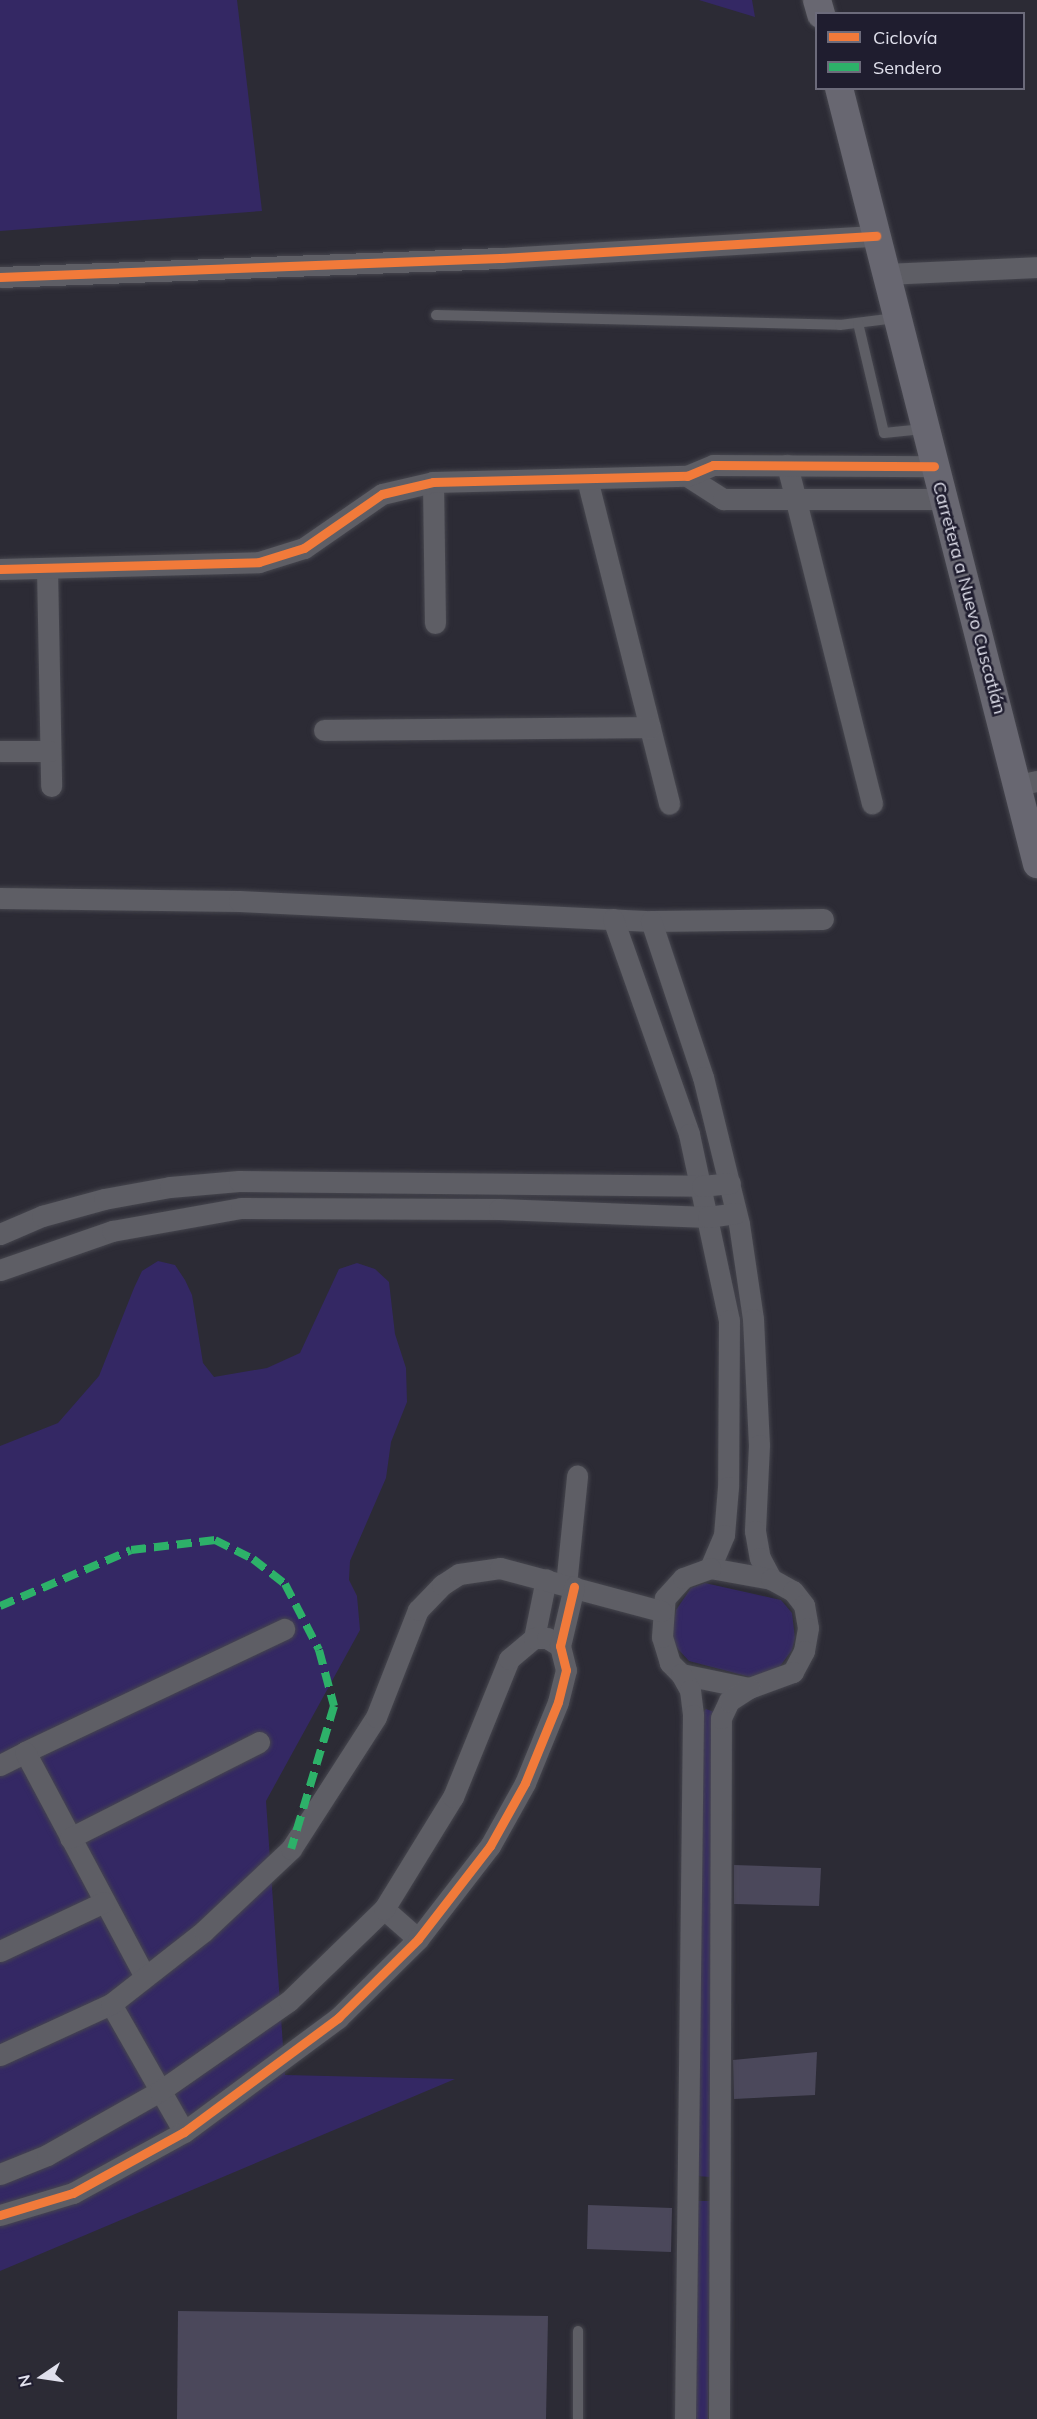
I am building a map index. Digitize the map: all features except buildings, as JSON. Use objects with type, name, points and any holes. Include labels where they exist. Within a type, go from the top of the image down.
[{"type":"street","name":"Carretera a Nuevo Cuscatlán","points":[[840,90],[942,500],[1028,783],[1037,864]]},
{"type":"street","points":[[0,277],[502,258],[876,236]]},
{"type":"street","points":[[885,274],[1037,267]]},
{"type":"street","points":[[0,569],[259,562],[304,548],[382,494],[433,482],[687,476],[713,465],[934,466]]},
{"type":"street","points":[[787,465],[872,804]]},
{"type":"street","points":[[687,476],[723,499],[942,500]]},
{"type":"street","points":[[587,479],[669,804]]},
{"type":"street","points":[[433,482],[435,623]]},
{"type":"street","points":[[47,568],[51,786]]},
{"type":"street","points":[[324,730],[650,727]]},
{"type":"street","points":[[0,751],[50,751]]},
{"type":"street","points":[[0,898],[239,901],[651,921],[823,919]]},
{"type":"street","points":[[613,920],[664,1062],[702,1186],[729,1320],[731,1441],[724,1535],[710,1568]]},
{"type":"street","points":[[651,921],[703,1077],[736,1213],[753,1319],[759,1445],[755,1531],[760,1558],[771,1579]]},
{"type":"street","points":[[0,1234],[42,1216],[104,1199],[170,1187],[238,1181],[702,1186],[730,1183]]},
{"type":"street","points":[[0,1270],[112,1231],[241,1208],[476,1209],[708,1216],[736,1213]]},
{"type":"street","points":[[0,2215],[73,2193],[184,2132],[338,2018],[418,1939],[490,1846],[525,1783],[558,1702],[566,1670],[560,1646],[562,1583],[577,1476]]},
{"type":"street","points":[[0,2055],[111,2004],[204,1931],[291,1849],[376,1717],[418,1610],[442,1585],[459,1574],[500,1568],[661,1611]]},
{"type":"street","points":[[685,2419],[693,1715],[690,1690],[665,1651],[661,1611],[665,1598],[683,1578],[710,1568],[771,1579],[793,1591],[804,1605],[808,1628],[804,1651],[793,1672],[749,1688],[729,1701],[721,1718],[719,2419]]},
{"type":"street","points":[[0,2174],[47,2155],[160,2091],[289,2001],[384,1909],[453,1797],[509,1659],[534,1638],[562,1583]]},
{"type":"street","points":[[0,1765],[284,1629]]},
{"type":"street","points":[[534,1638],[547,1638],[560,1646]]},
{"type":"street","points":[[681,1674],[749,1688]]},
{"type":"street","points":[[70,1838],[259,1742]]},
{"type":"street","points":[[25,1752],[145,1977]]},
{"type":"street","points":[[0,1951],[104,1902]]},
{"type":"street","points":[[384,1909],[418,1939]]},
{"type":"street","points":[[111,2004],[184,2132]]},
{"type":"street","points":[[687,2184],[719,2185]]},
{"type":"lane","points":[[436,315],[858,323],[896,318]]},
{"type":"lane","points":[[858,323],[884,433],[924,429]]},
{"type":"lane","points":[[578,2331],[578,2419]]},
{"type":"shaded area","points":[[0,0],[237,0],[262,211],[0,231]]},
{"type":"shaded area","points":[[699,0],[752,0],[755,17]]},
{"type":"shaded area","points":[[158,1261],[175,1265],[185,1280],[192,1295],[203,1363],[214,1377],[267,1368],[300,1353],[339,1269],[357,1263],[375,1269],[389,1282],[395,1334],[406,1368],[407,1402],[391,1442],[386,1478],[350,1561],[349,1580],[357,1596],[360,1630],[266,1801],[285,2075],[455,2079],[0,2271],[0,1446],[58,1423],[99,1376],[142,1271]]},
{"type":"shaded area","points":[[705,1583],[781,1600],[792,1613],[795,1638],[792,1650],[778,1669],[750,1677],[689,1661],[677,1648],[672,1636],[676,1610],[691,1588]]},
{"type":"shaded area","points":[[706,1709],[714,1712],[710,2177],[697,2176],[703,1712]]},
{"type":"shaded area","points":[[697,2201],[710,2201],[708,2419],[694,2419]]},
{"type":"marked path","points":[[0,1606],[131,1550],[215,1540],[253,1559],[285,1584],[319,1650],[334,1706],[291,1849]]},
{"type":"cycle path","points":[[0,277],[502,258],[876,236]]},
{"type":"cycle path","points":[[0,569],[259,562],[304,548],[382,494],[433,482],[687,476],[713,465],[934,466]]},
{"type":"cycle path","points":[[0,2215],[73,2193],[184,2132],[338,2018],[418,1939],[490,1846],[525,1783],[558,1702],[566,1670],[560,1646],[574,1587]]}]
